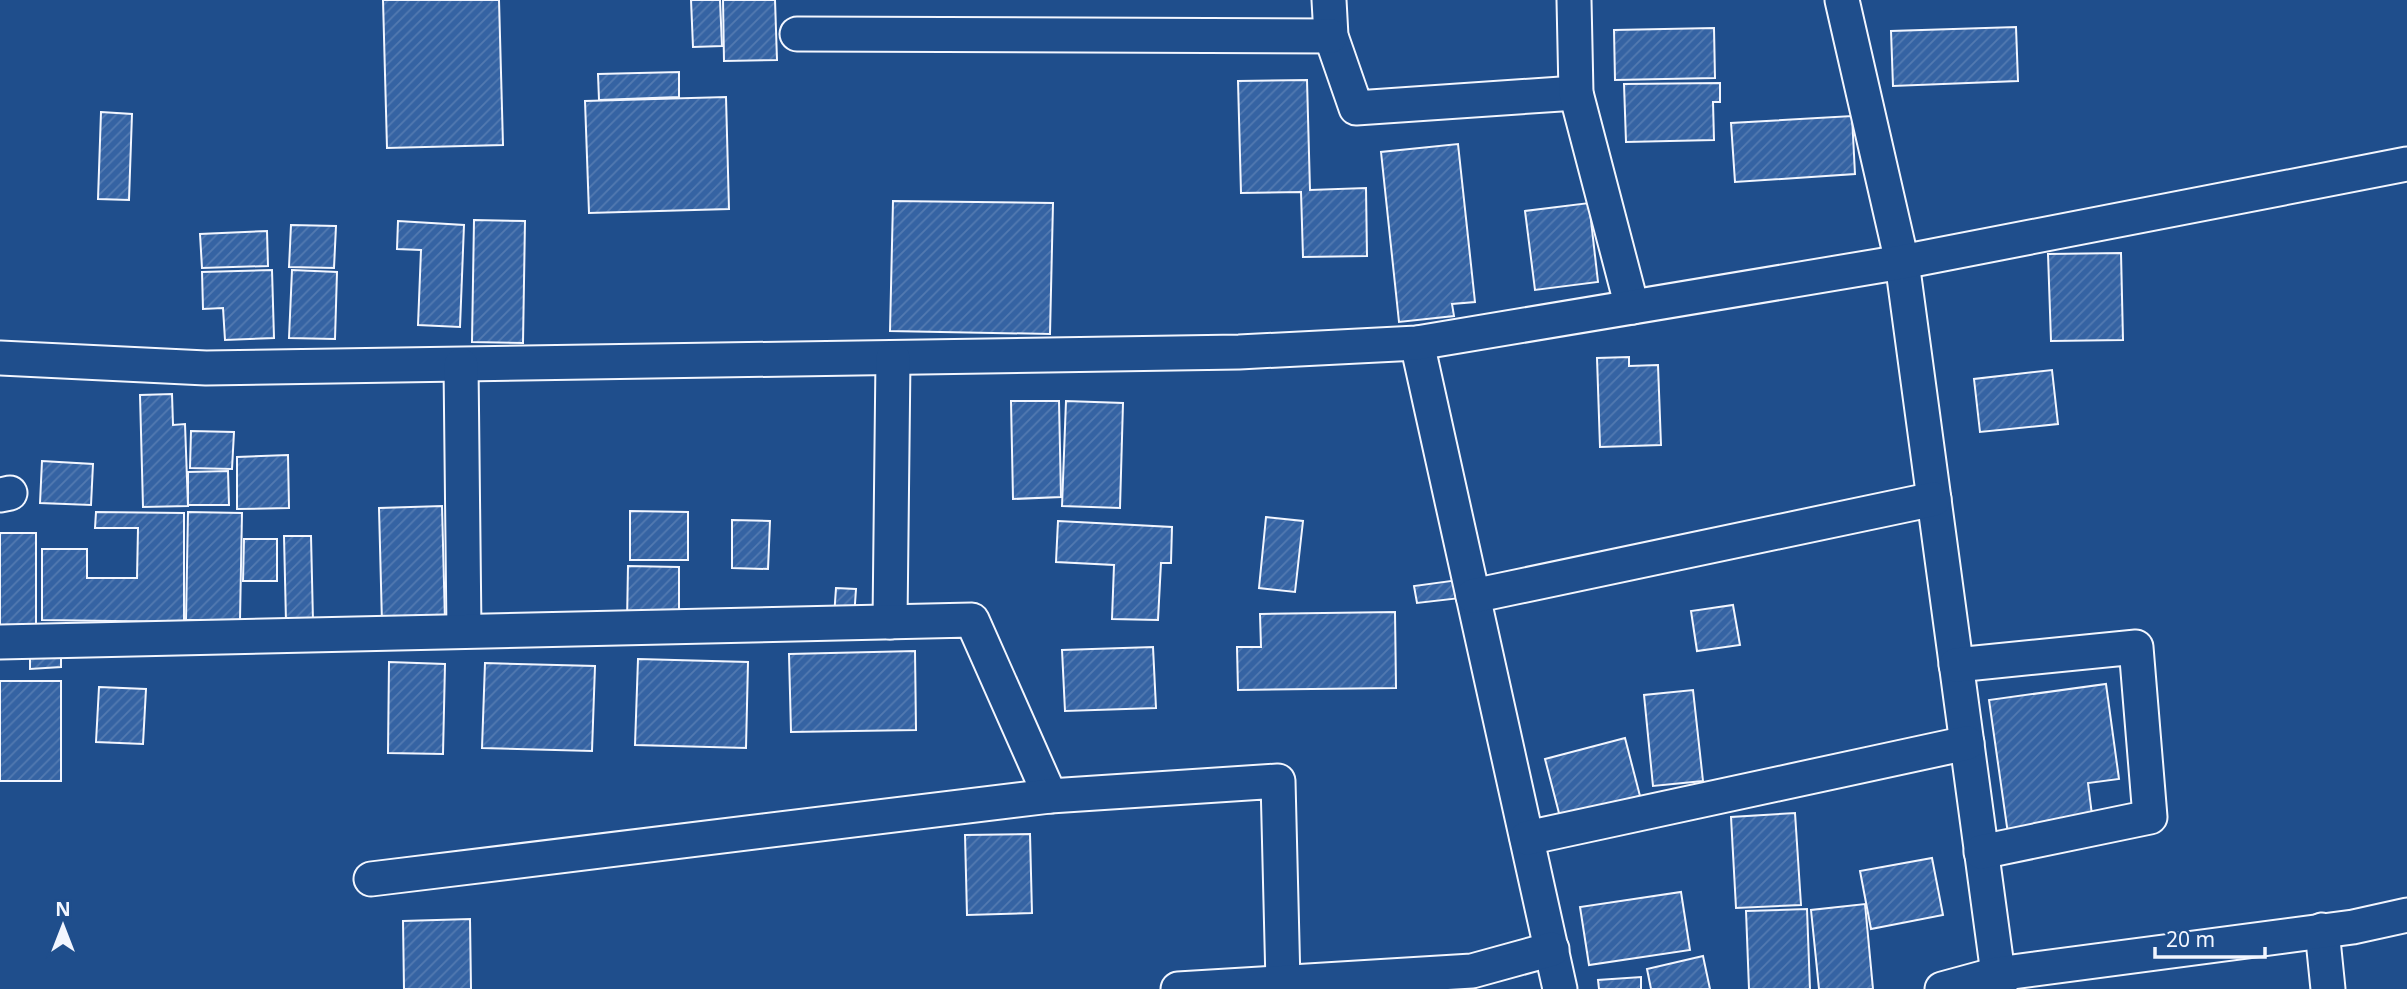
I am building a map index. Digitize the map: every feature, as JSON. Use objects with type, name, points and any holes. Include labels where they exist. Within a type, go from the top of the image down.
[{"type":"street","points":[[1329,0],[1331,36],[1356,108],[1576,93]]},
{"type":"street","points":[[1574,0],[1576,93],[1632,307]]},
{"type":"street","points":[[1842,0],[1902,262],[1998,982]]},
{"type":"street","points":[[797,34],[1331,36]]},
{"type":"street","points":[[0,358],[206,368],[1239,352],[1417,343],[1902,262],[2407,164]]},
{"type":"street","points":[[1417,343],[1560,989]]},
{"type":"street","points":[[890,622],[893,358]]},
{"type":"street","points":[[461,365],[464,631]]},
{"type":"street","points":[[1473,596],[1934,499]]},
{"type":"street","points":[[0,642],[972,620],[1051,796]]},
{"type":"street","points":[[1956,665],[2136,647],[2150,817],[1981,852]]},
{"type":"street","points":[[1527,838],[1967,743]]},
{"type":"street","points":[[371,879],[1051,796],[1278,781],[1283,983]]},
{"type":"street","points":[[1942,989],[2353,927],[2407,915]]},
{"type":"street","points":[[2322,930],[2328,989]]},
{"type":"street","points":[[1178,989],[1472,971],[1552,949]]},
{"type":"building","points":[[383,0],[499,0],[503,145],[387,148]]},
{"type":"building","points":[[691,0],[720,0],[722,46],[693,47]]},
{"type":"building","points":[[723,0],[775,0],[777,60],[724,61]]},
{"type":"building","points":[[2016,27],[2018,81],[1893,86],[1891,31]]},
{"type":"building","points":[[1714,28],[1715,78],[1615,80],[1614,30]]},
{"type":"building","points":[[679,72],[679,97],[599,100],[598,74]]},
{"type":"building","points":[[1307,80],[1310,190],[1366,188],[1367,256],[1303,257],[1301,192],[1241,193],[1238,81]]},
{"type":"building","points":[[1720,83],[1720,102],[1713,102],[1714,140],[1626,142],[1624,84]]},
{"type":"building","points":[[726,97],[729,209],[589,213],[585,101]]},
{"type":"building","points":[[101,112],[132,114],[129,200],[98,199]]},
{"type":"building","points":[[1852,116],[1855,174],[1735,182],[1731,123]]},
{"type":"building","points":[[1458,144],[1475,302],[1452,304],[1454,316],[1399,322],[1381,152]]},
{"type":"building","points":[[893,201],[1053,203],[1050,334],[890,331]]},
{"type":"building","points":[[1589,203],[1598,282],[1535,290],[1525,211]]},
{"type":"building","points":[[474,220],[525,221],[523,343],[472,342]]},
{"type":"building","points":[[398,221],[464,225],[460,327],[418,325],[421,250],[397,249]]},
{"type":"building","points":[[291,225],[336,226],[334,268],[289,267]]},
{"type":"building","points":[[267,231],[268,266],[202,268],[200,234]]},
{"type":"building","points":[[2121,253],[2123,340],[2051,341],[2048,254]]},
{"type":"building","points":[[272,270],[274,338],[225,340],[223,308],[203,309],[202,272]]},
{"type":"building","points":[[292,270],[337,272],[335,339],[289,338]]},
{"type":"building","points":[[1629,357],[1629,366],[1658,365],[1661,445],[1600,447],[1597,358]]},
{"type":"building","points":[[2052,370],[2058,424],[1980,432],[1974,379]]},
{"type":"building","points":[[172,394],[173,425],[185,424],[188,506],[143,507],[140,395]]},
{"type":"building","points":[[1011,401],[1059,401],[1061,497],[1013,499]]},
{"type":"building","points":[[1066,401],[1123,403],[1120,508],[1062,506]]},
{"type":"building","points":[[191,431],[234,432],[232,469],[190,468]]},
{"type":"building","points":[[288,455],[289,508],[237,509],[237,457]]},
{"type":"building","points":[[42,461],[93,464],[91,505],[40,503]]},
{"type":"building","points":[[228,471],[229,505],[188,505],[188,472]]},
{"type":"building","points":[[442,506],[445,621],[382,623],[379,508]]},
{"type":"building","points":[[630,511],[688,512],[688,560],[630,560]]},
{"type":"building","points":[[96,512],[184,513],[184,622],[42,620],[42,549],[87,549],[87,578],[137,578],[138,528],[95,528]]},
{"type":"building","points":[[188,512],[242,513],[240,620],[186,620]]},
{"type":"building","points":[[1266,517],[1303,521],[1295,592],[1259,588]]},
{"type":"building","points":[[732,520],[770,521],[768,569],[732,568]]},
{"type":"building","points":[[1058,521],[1172,527],[1171,563],[1161,563],[1158,620],[1112,619],[1114,565],[1056,562]]},
{"type":"building","points":[[0,533],[36,533],[36,629],[0,629]]},
{"type":"building","points":[[284,536],[311,536],[313,621],[286,622]]},
{"type":"building","points":[[244,539],[277,539],[277,581],[243,581]]},
{"type":"building","points":[[628,566],[679,567],[679,624],[627,623]]},
{"type":"building","points":[[1458,580],[1461,598],[1417,603],[1414,586]]},
{"type":"building","points":[[836,588],[856,589],[854,618],[834,617]]},
{"type":"building","points":[[1733,605],[1740,645],[1697,651],[1691,611]]},
{"type":"building","points":[[1395,612],[1396,688],[1238,690],[1237,647],[1261,647],[1260,614]]},
{"type":"building","points":[[1153,647],[1156,708],[1065,711],[1062,650]]},
{"type":"building","points":[[61,650],[61,667],[30,669],[30,651]]},
{"type":"building","points":[[915,651],[916,730],[791,732],[789,654]]},
{"type":"building","points":[[638,659],[748,662],[746,748],[635,745]]},
{"type":"building","points":[[389,662],[445,664],[443,754],[388,753]]},
{"type":"building","points":[[485,663],[595,666],[592,751],[482,748]]},
{"type":"building","points":[[0,681],[61,681],[61,781],[0,781]]},
{"type":"building","points":[[2106,684],[2119,779],[2088,783],[2093,823],[2008,834],[1989,700]]},
{"type":"building","points":[[99,687],[146,689],[143,744],[96,742]]},
{"type":"building","points":[[1693,690],[1703,781],[1653,786],[1644,695]]},
{"type":"building","points":[[1625,738],[1640,796],[1560,817],[1545,759]]},
{"type":"building","points":[[1795,813],[1801,905],[1736,908],[1731,817]]},
{"type":"building","points":[[1030,834],[1032,913],[967,915],[965,835]]},
{"type":"building","points":[[1932,858],[1943,915],[1871,929],[1860,871]]},
{"type":"building","points":[[1681,892],[1690,950],[1589,965],[1580,907]]},
{"type":"building","points":[[1865,904],[1873,989],[1819,989],[1811,910]]},
{"type":"building","points":[[1807,909],[1810,989],[1749,989],[1746,911]]},
{"type":"building","points":[[470,919],[471,989],[404,989],[403,921]]},
{"type":"building","points":[[1703,956],[1710,989],[1651,989],[1647,969]]},
{"type":"building","points":[[1641,977],[1641,989],[1599,989],[1598,980]]}]
